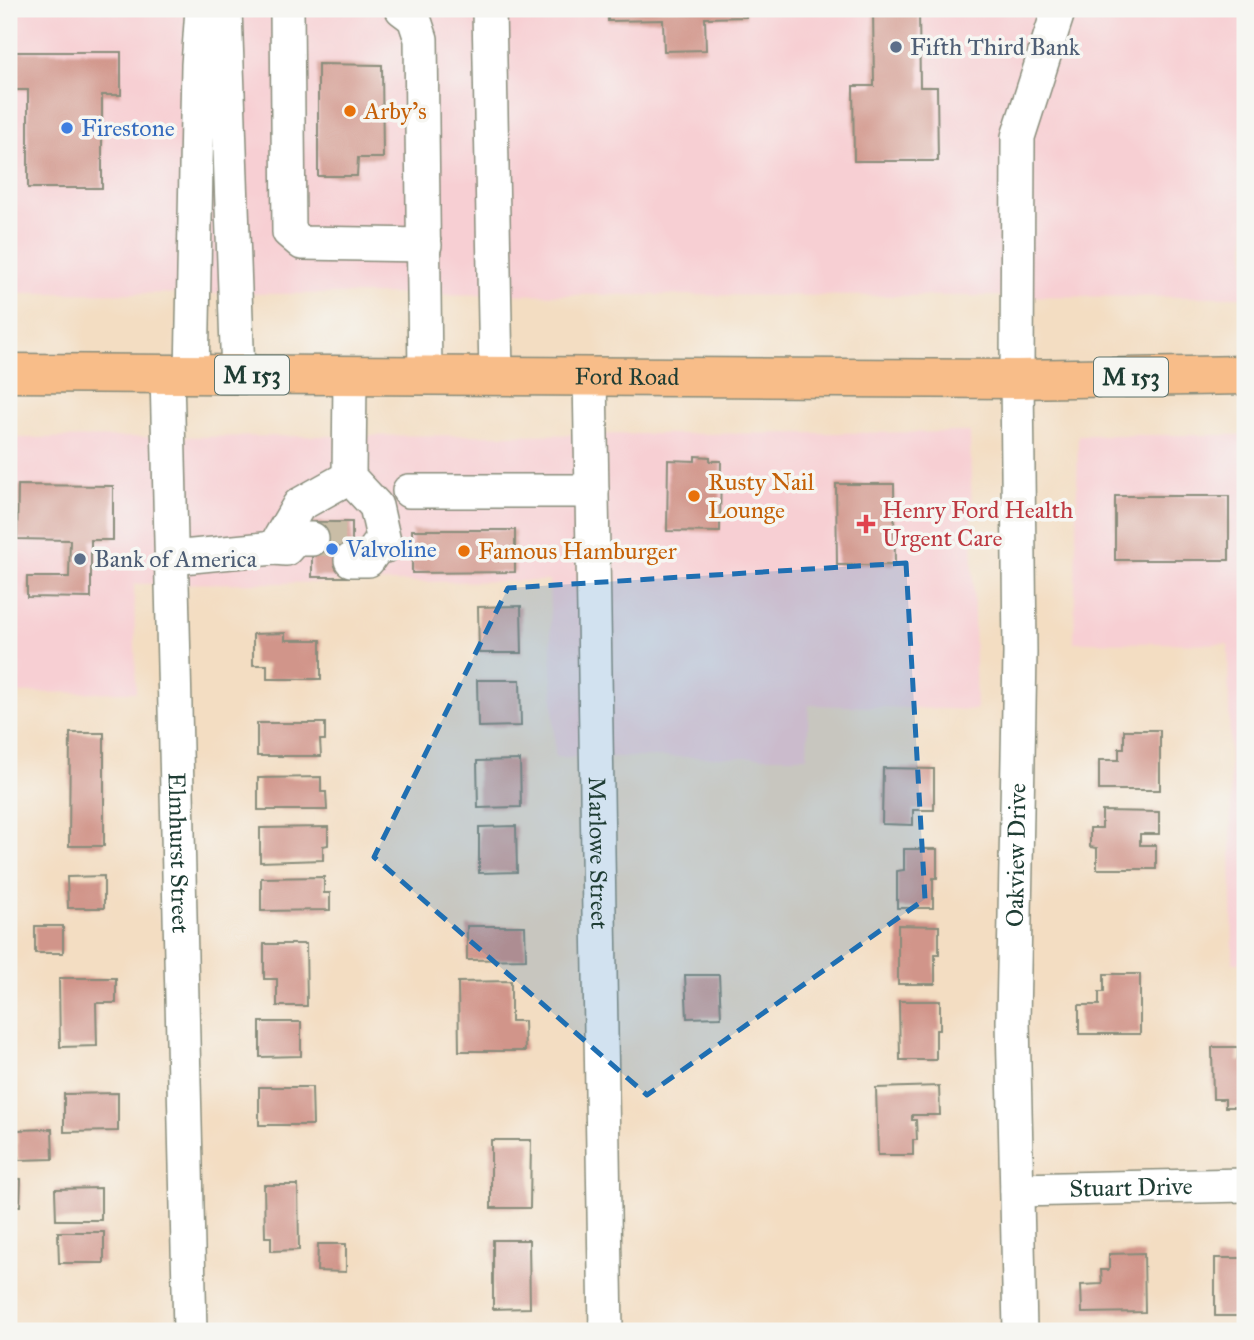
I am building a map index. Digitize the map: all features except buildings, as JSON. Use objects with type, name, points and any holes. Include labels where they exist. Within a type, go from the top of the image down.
[{"type":"main road","name":"Ford Road","points":[[9,373],[1017,379],[1245,375]]},
{"type":"street","name":"Elmhurst Street","points":[[190,1331],[172,558],[179,375],[202,9]]},
{"type":"street","points":[[225,9],[238,375]]},
{"type":"street","points":[[287,9],[289,232],[302,243],[425,245]]},
{"type":"street","points":[[402,9],[414,18],[421,39],[425,375]]},
{"type":"street","points":[[489,9],[496,375]]},
{"type":"street","name":"Oakview Drive","points":[[1020,1331],[1013,1021],[1020,653],[1018,137],[1059,9]]},
{"type":"street","points":[[350,375],[349,477],[376,506],[385,546],[360,549]]},
{"type":"street","name":"Marlowe Street","points":[[590,375],[606,1331]]},
{"type":"street","points":[[172,558],[296,549],[299,505],[349,477]]},
{"type":"street","points":[[409,491],[592,491]]},
{"type":"street","name":"Stuart Drive","points":[[1017,1190],[1245,1185]]},
{"type":"highlighted area","points":[[906,563],[925,899],[647,1095],[374,857],[508,588]]},
{"type":"shaded area","points":[[9,9],[1245,9],[1245,297],[9,293]]},
{"type":"shaded area","points":[[970,432],[976,710],[809,705],[807,757],[555,757],[549,581],[134,584],[136,692],[9,693],[9,438]]},
{"type":"shaded area","points":[[1078,435],[1245,435],[1245,963],[1233,963],[1228,644],[1074,642]]},
{"type":"tunnel","points":[[312,539],[353,540]]},
{"type":"place","name":"Fifth Third Bank","points":[[896,47]]},
{"type":"place","name":"Arby's","points":[[350,111]]},
{"type":"place","name":"Firestone","points":[[67,128]]},
{"type":"place","name":"Rusty Nail Lounge","points":[[694,496]]},
{"type":"place","name":"Henry Ford Health Urgent Care","points":[[866,524]]},
{"type":"place","name":"Valvoline","points":[[332,549]]},
{"type":"place","name":"Famous Hamburger","points":[[464,551]]},
{"type":"place","name":"Bank of America","points":[[80,559]]}]
